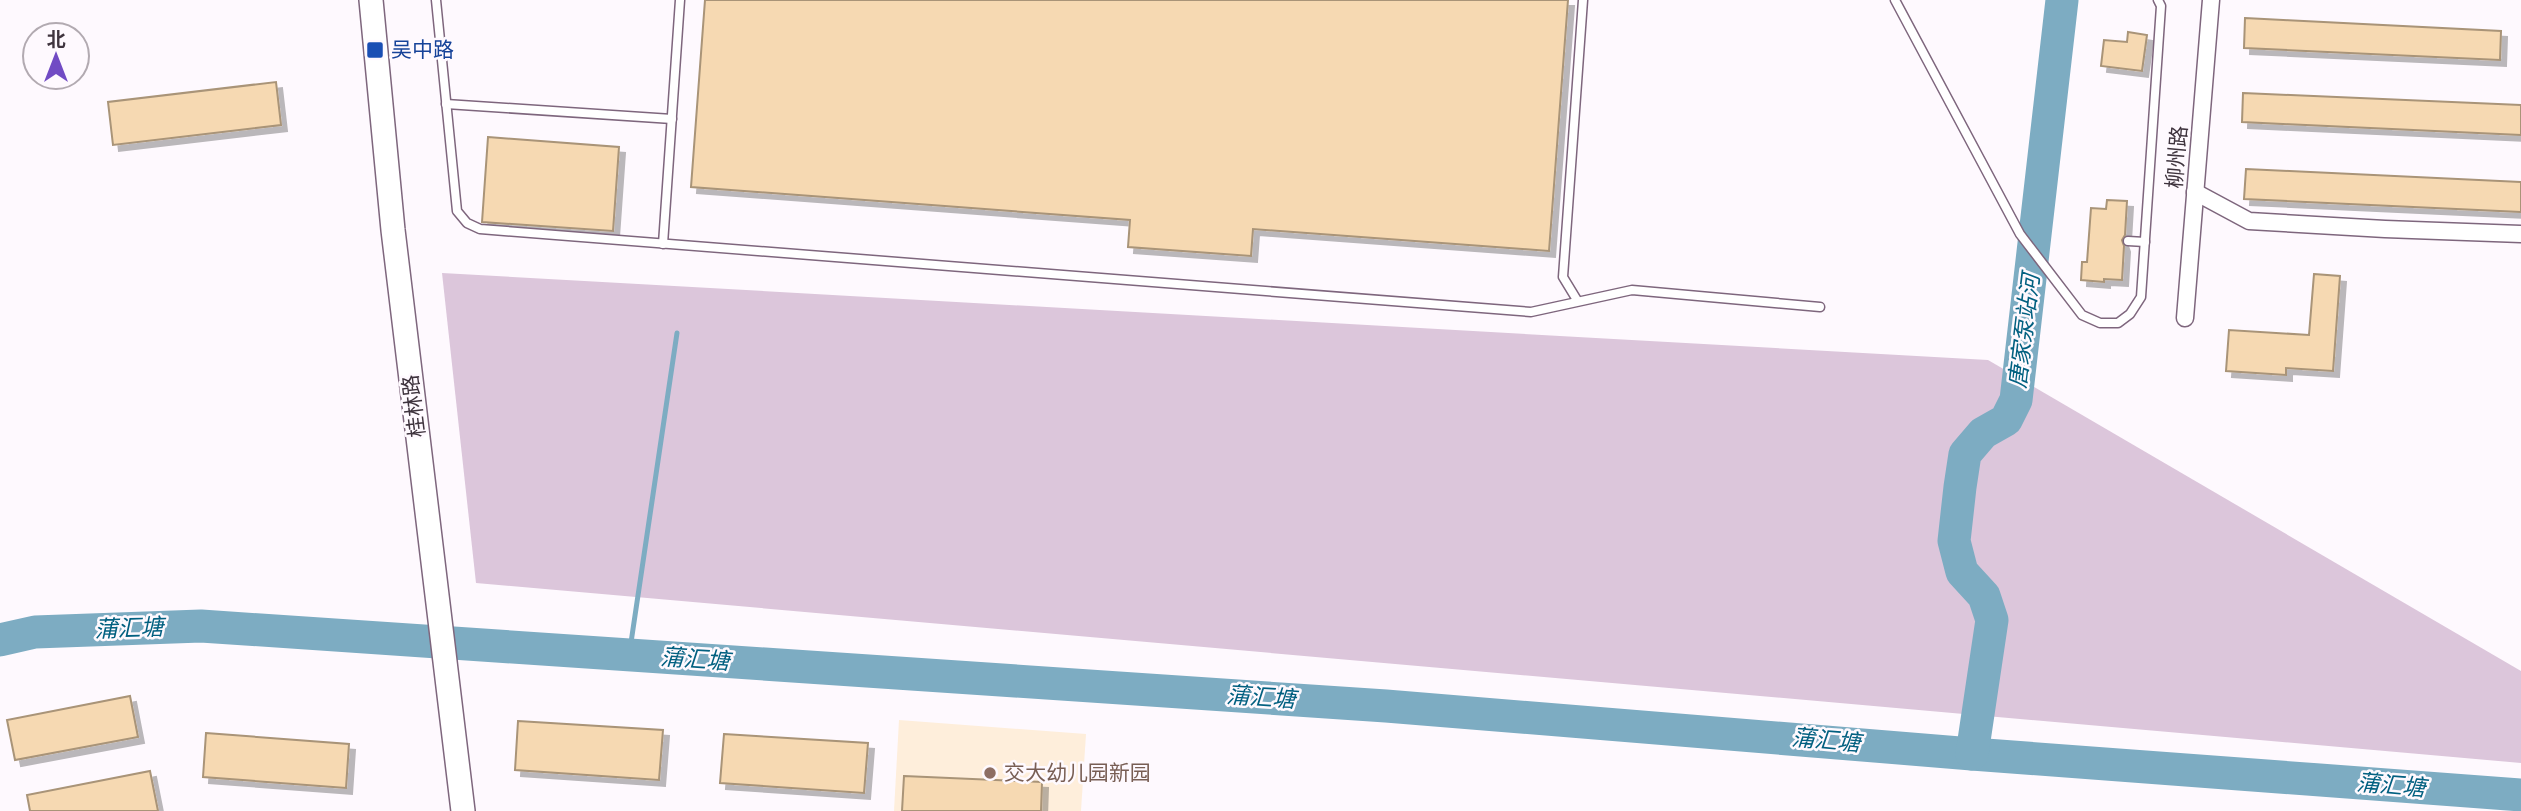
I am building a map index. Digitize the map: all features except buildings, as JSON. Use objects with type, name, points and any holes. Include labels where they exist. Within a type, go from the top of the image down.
[{"type":"main road","name":"桂林路","points":[[371,0],[393,230],[463,811]]},
{"type":"street","name":"柳州路","points":[[2185,318],[2211,0]]},
{"type":"street","points":[[2195,192],[2249,221],[2521,234]]},
{"type":"lane","points":[[436,0],[457,211],[467,223],[480,229],[1531,312],[1632,290],[1820,307]]},
{"type":"lane","points":[[663,244],[680,0]]},
{"type":"lane","points":[[1577,300],[1563,277],[1583,0]]},
{"type":"lane","points":[[1895,0],[2020,234],[2082,315],[2100,323],[2118,323],[2130,314],[2141,297],[2153,57],[2161,6],[2158,0]]},
{"type":"lane","points":[[446,104],[672,119]]},
{"type":"lane","points":[[2128,241],[2145,242]]},
{"type":"shaded area","points":[[442,273],[1988,360],[2521,671],[2521,763],[476,583]]},
{"type":"shaded area","name":"交大幼儿园新园","points":[[899,720],[1086,734],[1081,811],[894,811]]},
{"type":"waterway","name":"唐家泵站河","points":[[1972,754],[1992,620],[1984,596],[1962,572],[1954,541],[1960,487],[1965,454],[1983,433],[2006,420],[2016,400],[2062,0]]},
{"type":"waterway","points":[[629,656],[677,333]]},
{"type":"waterway","name":"蒲汇塘","points":[[0,640],[35,632],[201,626],[1386,706],[2521,795]]},
{"type":"place","name":"吴中路","points":[[375,50]]},
{"type":"place","name":"交大幼儿园新园","points":[[990,773]]}]
